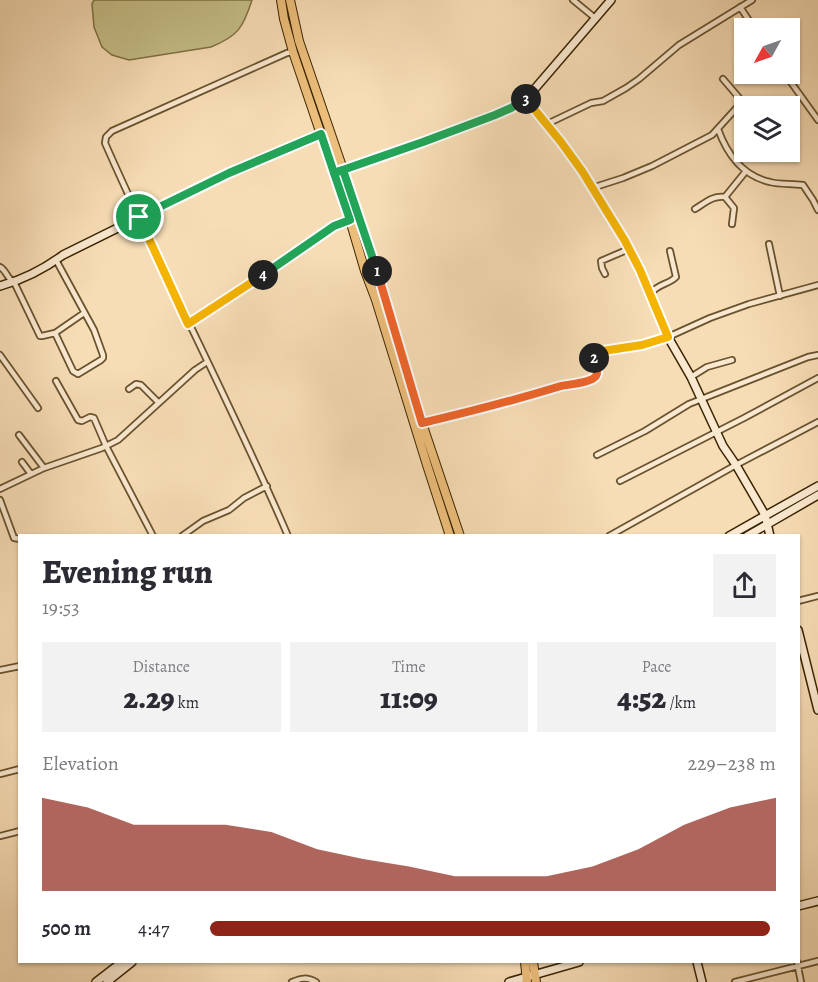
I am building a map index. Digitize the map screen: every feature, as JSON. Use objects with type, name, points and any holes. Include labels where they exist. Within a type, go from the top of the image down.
[{"type":"main road","points":[[281,0],[292,52],[350,220],[449,534]]},
{"type":"main road","points":[[291,0],[299,41],[375,264],[422,423],[459,534]]},
{"type":"main road","points":[[525,963],[531,979]]},
{"type":"main road","points":[[531,979],[533,963]]},
{"type":"street","points":[[573,0],[595,18]]},
{"type":"street","points":[[334,173],[495,115],[526,99],[611,0]]},
{"type":"street","points":[[547,124],[591,103],[603,101],[627,88],[679,45],[752,0]]},
{"type":"street","points":[[740,7],[747,18]]},
{"type":"street","points":[[287,534],[267,486],[119,178],[105,143],[106,137],[112,131],[292,52]]},
{"type":"street","points":[[592,188],[652,166],[712,135],[741,103],[723,79]]},
{"type":"street","points":[[792,84],[818,120]]},
{"type":"street","points":[[526,99],[561,142],[629,249],[668,337],[702,398],[723,446],[765,514],[769,534]]},
{"type":"street","points":[[718,129],[735,161],[746,171],[768,182],[787,185],[803,184],[818,210]]},
{"type":"street","points":[[0,286],[14,282],[229,173],[321,134]]},
{"type":"street","points":[[725,197],[746,171]]},
{"type":"street","points":[[695,209],[713,198],[725,197],[734,208],[732,224]]},
{"type":"street","points":[[188,324],[334,226],[350,220]]},
{"type":"street","points":[[769,244],[780,296]]},
{"type":"street","points":[[605,274],[601,261],[629,249]]},
{"type":"street","points":[[650,294],[656,287],[676,277],[670,251]]},
{"type":"street","points":[[55,333],[75,374],[101,360],[103,355],[94,330],[56,260]]},
{"type":"street","points":[[0,267],[9,280],[14,282],[40,336],[55,333],[84,313]]},
{"type":"street","points":[[422,423],[569,384],[590,381],[596,377],[594,356],[596,352],[642,345],[668,337],[732,310],[818,285]]},
{"type":"street","points":[[0,355],[38,408]]},
{"type":"street","points":[[597,455],[702,398],[818,355]]},
{"type":"street","points":[[691,377],[707,368],[732,360]]},
{"type":"street","points":[[0,489],[44,468],[118,440],[195,370],[207,362]]},
{"type":"street","points":[[620,482],[818,378]]},
{"type":"street","points":[[56,381],[78,420],[94,418],[152,534]]},
{"type":"street","points":[[129,389],[139,383],[159,404]]},
{"type":"street","points":[[613,534],[818,422]]},
{"type":"street","points":[[19,435],[44,468]]},
{"type":"street","points":[[22,462],[31,474]]},
{"type":"street","points":[[191,533],[203,521],[229,510],[244,498],[267,486]]},
{"type":"street","points":[[732,534],[818,486]]},
{"type":"street","points":[[750,534],[818,495]]},
{"type":"street","points":[[0,500],[14,538],[18,539]]},
{"type":"street","points":[[800,600],[818,596]]},
{"type":"street","points":[[800,638],[818,710]]},
{"type":"street","points":[[0,670],[18,666]]},
{"type":"street","points":[[0,774],[18,770]]},
{"type":"street","points":[[0,836],[18,832]]},
{"type":"street","points":[[800,906],[818,902]]},
{"type":"street","points":[[735,982],[797,964],[818,961]]},
{"type":"street","points":[[96,982],[121,963]]},
{"type":"street","points":[[107,982],[131,963]]},
{"type":"street","points":[[509,982],[531,979],[576,963]]},
{"type":"street","points":[[697,963],[702,982]]},
{"type":"street","points":[[797,964],[801,982]]},
{"type":"street","points":[[292,982],[301,978],[309,978],[316,982]]},
{"type":"shaded area","points":[[94,0],[252,0],[246,18],[238,30],[220,43],[211,47],[129,60],[112,55],[102,47],[94,27],[92,4]]},
{"type":"route","points":[[139,217],[188,324],[334,226],[350,220],[334,173],[495,115],[526,99],[582,171],[625,241],[640,270],[668,337],[642,345],[596,352],[594,356],[596,377],[590,381],[569,384],[422,423],[375,264],[343,170],[334,173],[321,134],[229,173],[139,217]]}]
